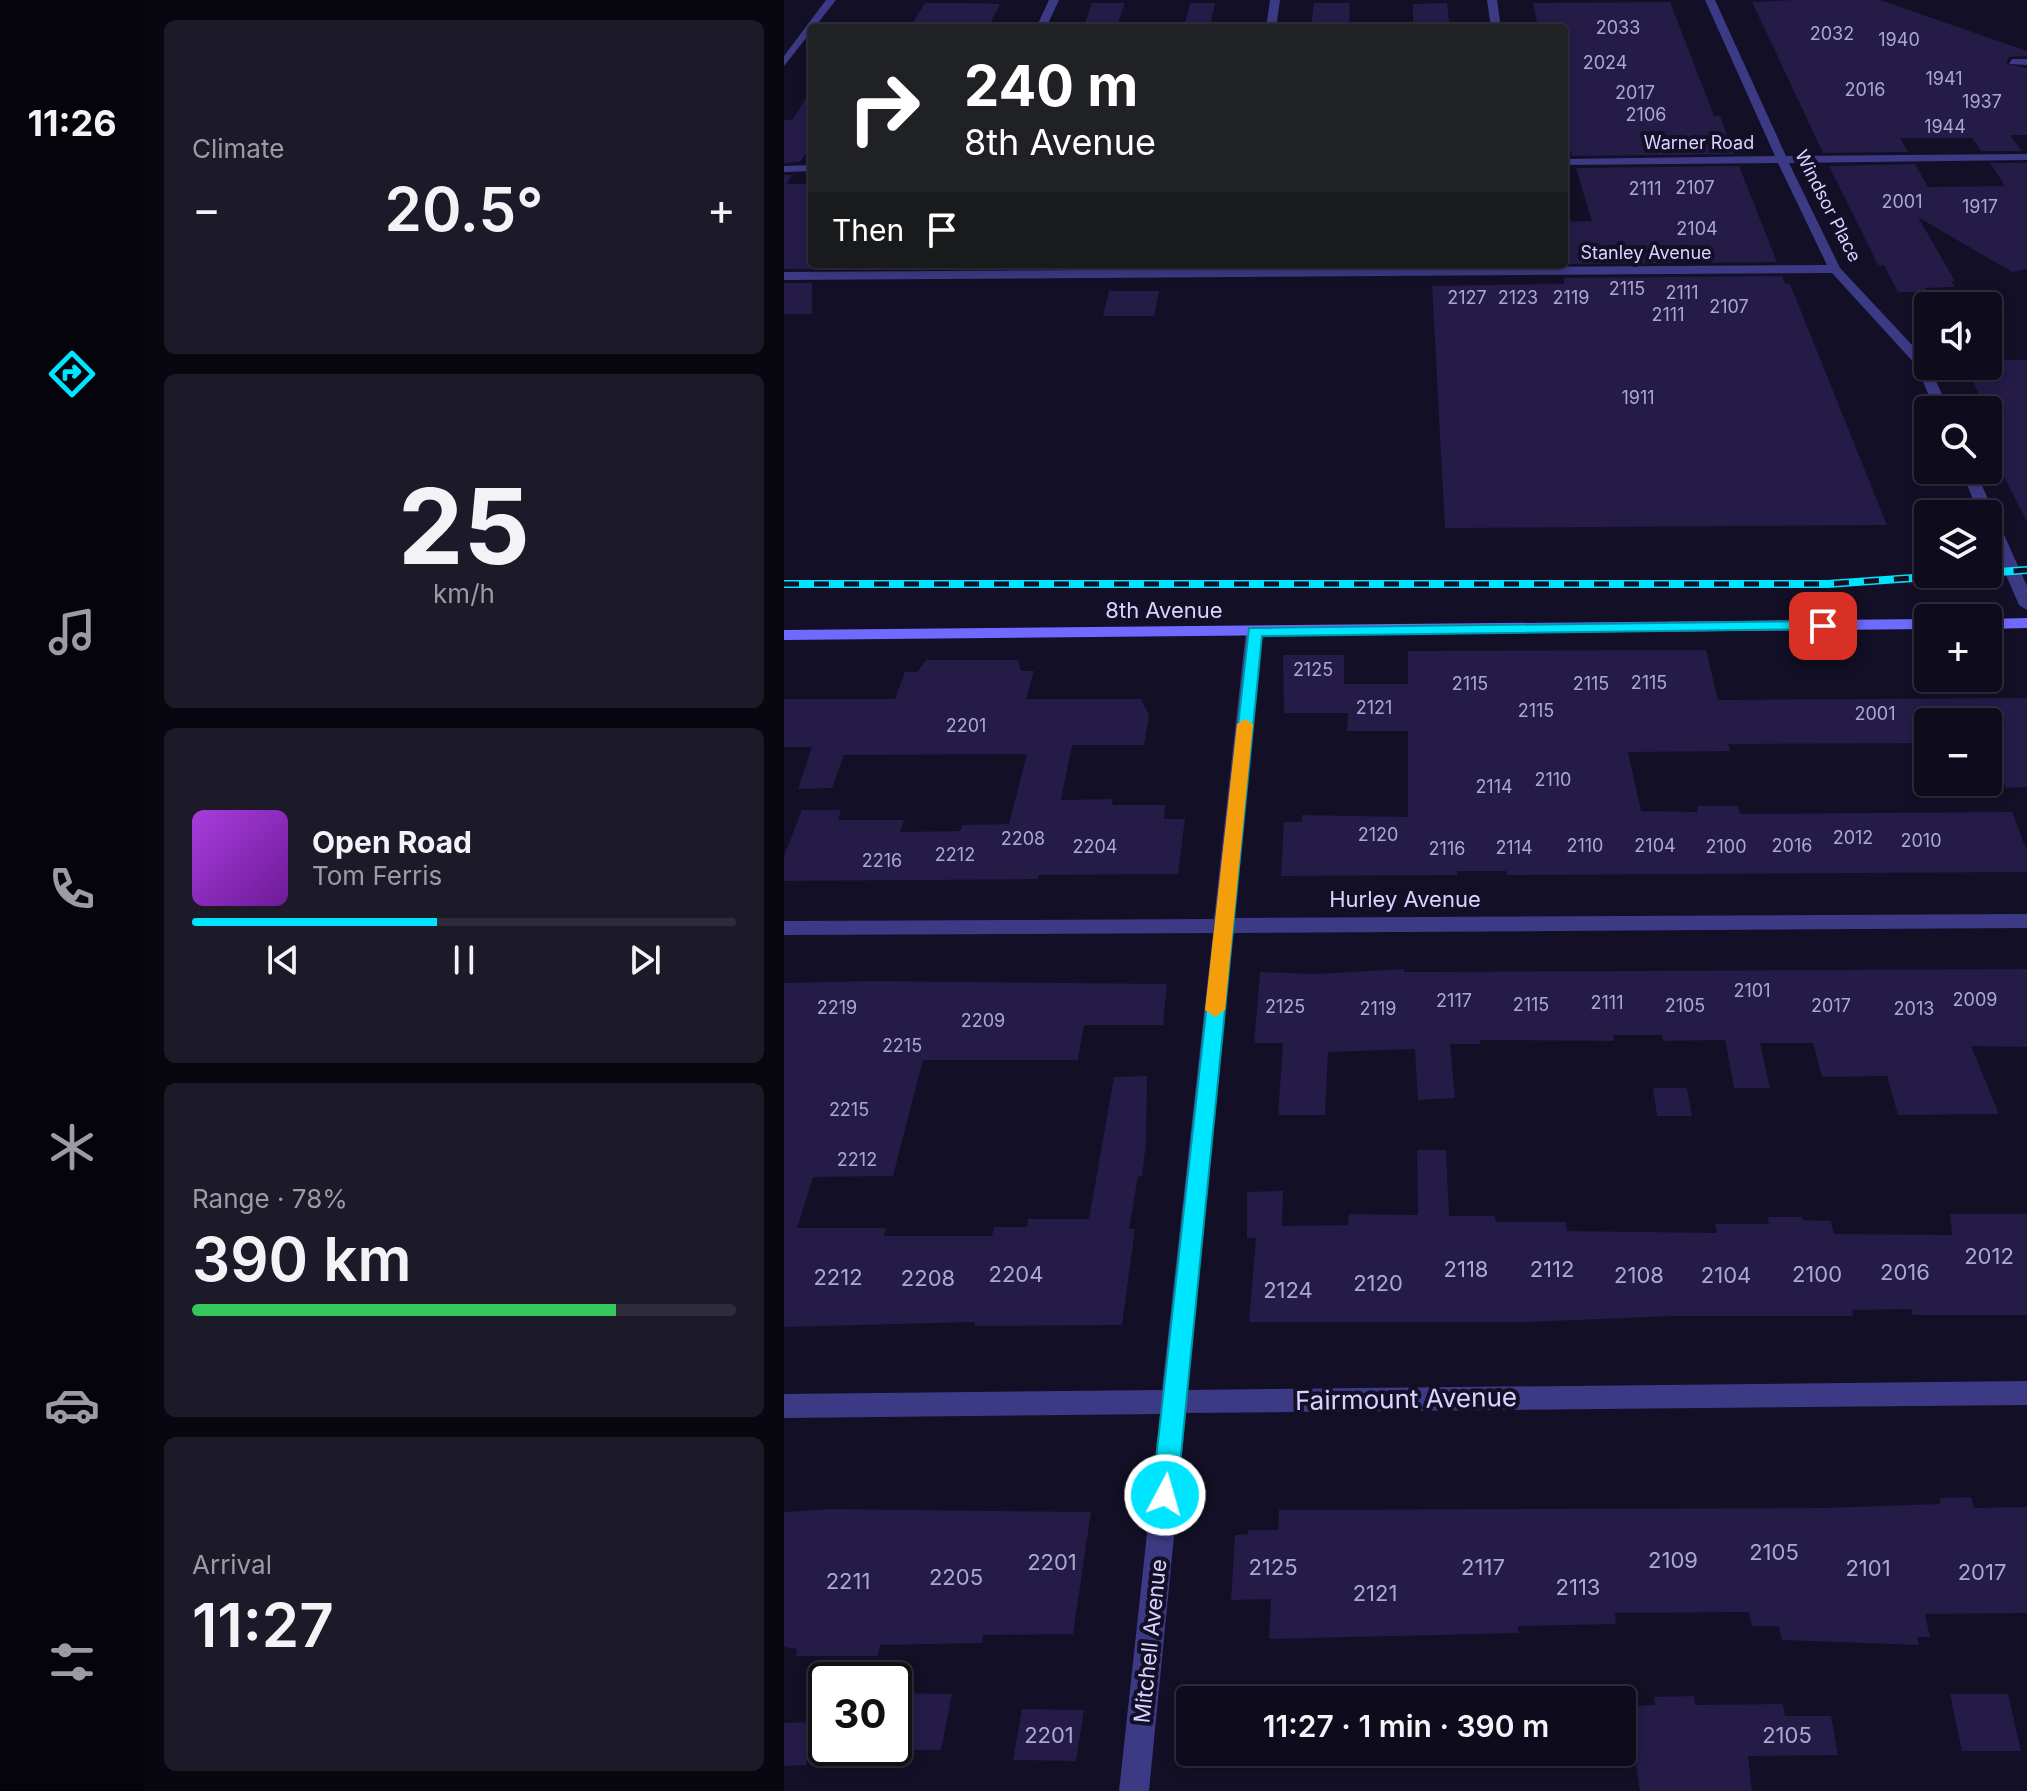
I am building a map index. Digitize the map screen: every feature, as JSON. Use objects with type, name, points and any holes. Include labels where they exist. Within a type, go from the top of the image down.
[{"type":"main road","points":[[2002,624],[2027,623]]},
{"type":"main road","name":"8th Avenue","points":[[784,635],[1914,624]]},
{"type":"street","points":[[813,24],[831,0]]},
{"type":"street","points":[[1043,24],[1054,0]]},
{"type":"street","points":[[1272,24],[1275,0]]},
{"type":"street","points":[[1492,0],[1495,24]]},
{"type":"street","name":"Windsor Place","points":[[1710,0],[1835,269],[1922,364],[1936,396]]},
{"type":"street","points":[[784,63],[808,31]]},
{"type":"street","points":[[2012,62],[2027,62]]},
{"type":"street","name":"Warner Road","points":[[1568,162],[2027,157]]},
{"type":"street","points":[[784,169],[808,168]]},
{"type":"street","name":"Stanley Avenue","points":[[784,276],[1234,269],[1835,269]]},
{"type":"street","points":[[2002,548],[2027,605]]},
{"type":"street","name":"Mitchell Avenue","points":[[1134,1791],[1254,631]]},
{"type":"street","name":"Hurley Avenue","points":[[784,928],[2027,921]]},
{"type":"street","name":"Fairmount Avenue","points":[[784,1406],[2027,1393]]},
{"type":"building","points":[[1880,0],[2027,51],[2027,56],[2009,57],[2006,64],[2027,68],[2027,135],[2010,135],[2022,151],[1981,151],[1972,138],[1900,138],[1908,152],[1823,153],[1752,2]]},
{"type":"building","points":[[1670,2],[1714,116],[1720,116],[1734,154],[1572,156],[1568,143],[1568,24],[1537,24],[1533,3]]},
{"type":"building","points":[[925,3],[1000,4],[990,24],[912,24]]},
{"type":"building","points":[[1092,3],[1125,3],[1117,24],[1084,24]]},
{"type":"building","points":[[1190,3],[1215,3],[1211,24],[1185,24]]},
{"type":"building","points":[[1314,3],[1350,3],[1349,24],[1311,24]]},
{"type":"building","points":[[1447,3],[1450,24],[1413,24],[1413,4]]},
{"type":"building","points":[[808,95],[808,151],[800,162],[784,163],[784,120],[792,120]]},
{"type":"building","points":[[1990,163],[2027,163],[2027,269],[2012,272],[1918,217],[1955,281],[1951,281],[1955,287],[1925,288],[1927,292],[1898,292],[1884,265],[1878,265],[1829,166],[1915,164],[1928,187],[2005,186]]},
{"type":"building","points":[[1739,166],[1777,262],[1568,264],[1568,222],[1592,221],[1576,168]]},
{"type":"building","points":[[784,175],[792,175],[786,184],[808,184],[808,268],[812,269],[784,269]]},
{"type":"building","points":[[1782,276],[1785,284],[1790,284],[1887,525],[1445,528],[1432,286],[1564,284],[1564,278]]},
{"type":"building","points":[[784,283],[812,283],[812,314],[784,314]]},
{"type":"building","points":[[1109,291],[1159,291],[1154,316],[1103,316]]},
{"type":"building","points":[[2002,360],[2027,360],[2027,522],[2002,473],[2002,396],[1980,396],[1972,380],[2002,380]]},
{"type":"building","points":[[1706,650],[1718,700],[2027,698],[2027,787],[2006,788],[2002,778],[2002,708],[1914,708],[1914,743],[1728,744],[1730,751],[1628,752],[1641,811],[1698,812],[1697,806],[1738,806],[1740,814],[2012,812],[2027,851],[2027,872],[1507,875],[1506,871],[1457,871],[1457,875],[1281,876],[1284,822],[1302,822],[1302,815],[1408,817],[1408,731],[1347,731],[1348,713],[1284,713],[1283,655],[1344,655],[1344,684],[1408,684],[1408,651]]},
{"type":"building","points":[[926,660],[1018,660],[1021,671],[1034,671],[1026,699],[1141,699],[1149,715],[1144,745],[1072,745],[1061,800],[1113,799],[1112,805],[1165,805],[1164,819],[1185,819],[1178,874],[1039,875],[1038,879],[784,881],[784,856],[802,810],[841,810],[838,820],[904,820],[900,832],[960,831],[962,825],[1009,824],[1027,754],[844,755],[832,788],[798,789],[812,747],[784,747],[784,699],[895,699],[905,672],[917,672]]},
{"type":"building","points":[[1404,969],[1404,972],[2027,969],[2027,1047],[1971,1046],[1999,1114],[1898,1115],[1887,1076],[1822,1077],[1813,1043],[1760,1043],[1770,1088],[1734,1088],[1725,1040],[1663,1041],[1662,1035],[1613,1035],[1614,1041],[1480,1040],[1480,1044],[1450,1044],[1455,1098],[1418,1100],[1415,1049],[1328,1052],[1325,1115],[1278,1115],[1283,1043],[1254,1043],[1260,972],[1314,974]]},
{"type":"building","points":[[784,983],[1167,984],[1163,1025],[1084,1025],[1078,1060],[923,1060],[893,1176],[813,1177],[797,1228],[886,1228],[884,1236],[992,1236],[994,1227],[1027,1227],[1028,1219],[1089,1219],[1114,1077],[1147,1076],[1146,1143],[1142,1176],[1138,1176],[1129,1229],[1135,1229],[1122,1325],[975,1326],[975,1322],[784,1327]]},
{"type":"building","points":[[1653,1088],[1687,1088],[1692,1116],[1657,1116]]},
{"type":"building","points":[[1417,1150],[1446,1150],[1449,1216],[1495,1216],[1496,1222],[1566,1222],[1567,1231],[1717,1233],[1715,1224],[1769,1224],[1767,1217],[1802,1217],[1803,1220],[1831,1221],[1834,1234],[1952,1235],[1950,1214],[2027,1214],[2027,1315],[1913,1315],[1911,1309],[1852,1310],[1853,1316],[1674,1316],[1527,1322],[1249,1322],[1256,1238],[1247,1238],[1247,1192],[1283,1191],[1282,1226],[1348,1225],[1349,1214],[1418,1215]]},
{"type":"building","points":[[1971,1497],[1974,1508],[2027,1507],[2027,1613],[1925,1614],[1930,1637],[1917,1637],[1919,1645],[1782,1640],[1779,1626],[1752,1626],[1749,1612],[1615,1613],[1616,1624],[1518,1626],[1519,1633],[1269,1639],[1271,1599],[1231,1600],[1235,1535],[1248,1534],[1248,1530],[1278,1530],[1279,1510],[1822,1508],[1940,1504],[1940,1498]]},
{"type":"building","points":[[829,1509],[1091,1512],[1073,1634],[983,1635],[982,1643],[880,1645],[878,1656],[796,1656],[797,1649],[784,1647],[784,1512]]},
{"type":"building","points":[[912,1693],[952,1694],[941,1750],[912,1750]]},
{"type":"building","points":[[1950,1694],[2008,1694],[2021,1751],[1962,1751]]},
{"type":"building","points":[[1694,1696],[1695,1705],[1783,1704],[1785,1716],[1831,1716],[1838,1755],[1748,1756],[1752,1791],[1640,1791],[1636,1765],[1636,1706],[1655,1705],[1654,1697]]},
{"type":"building","points":[[1022,1709],[1084,1710],[1076,1761],[1013,1760]]},
{"type":"building","points":[[808,1722],[806,1765],[784,1766],[784,1723]]},
{"type":"railway","points":[[784,584],[1828,584],[2027,570]]},
{"type":"slow traffic","points":[[1215,1010],[1245,724]]},
{"type":"route","points":[[1165,1495],[1254,631],[1823,626]]}]
